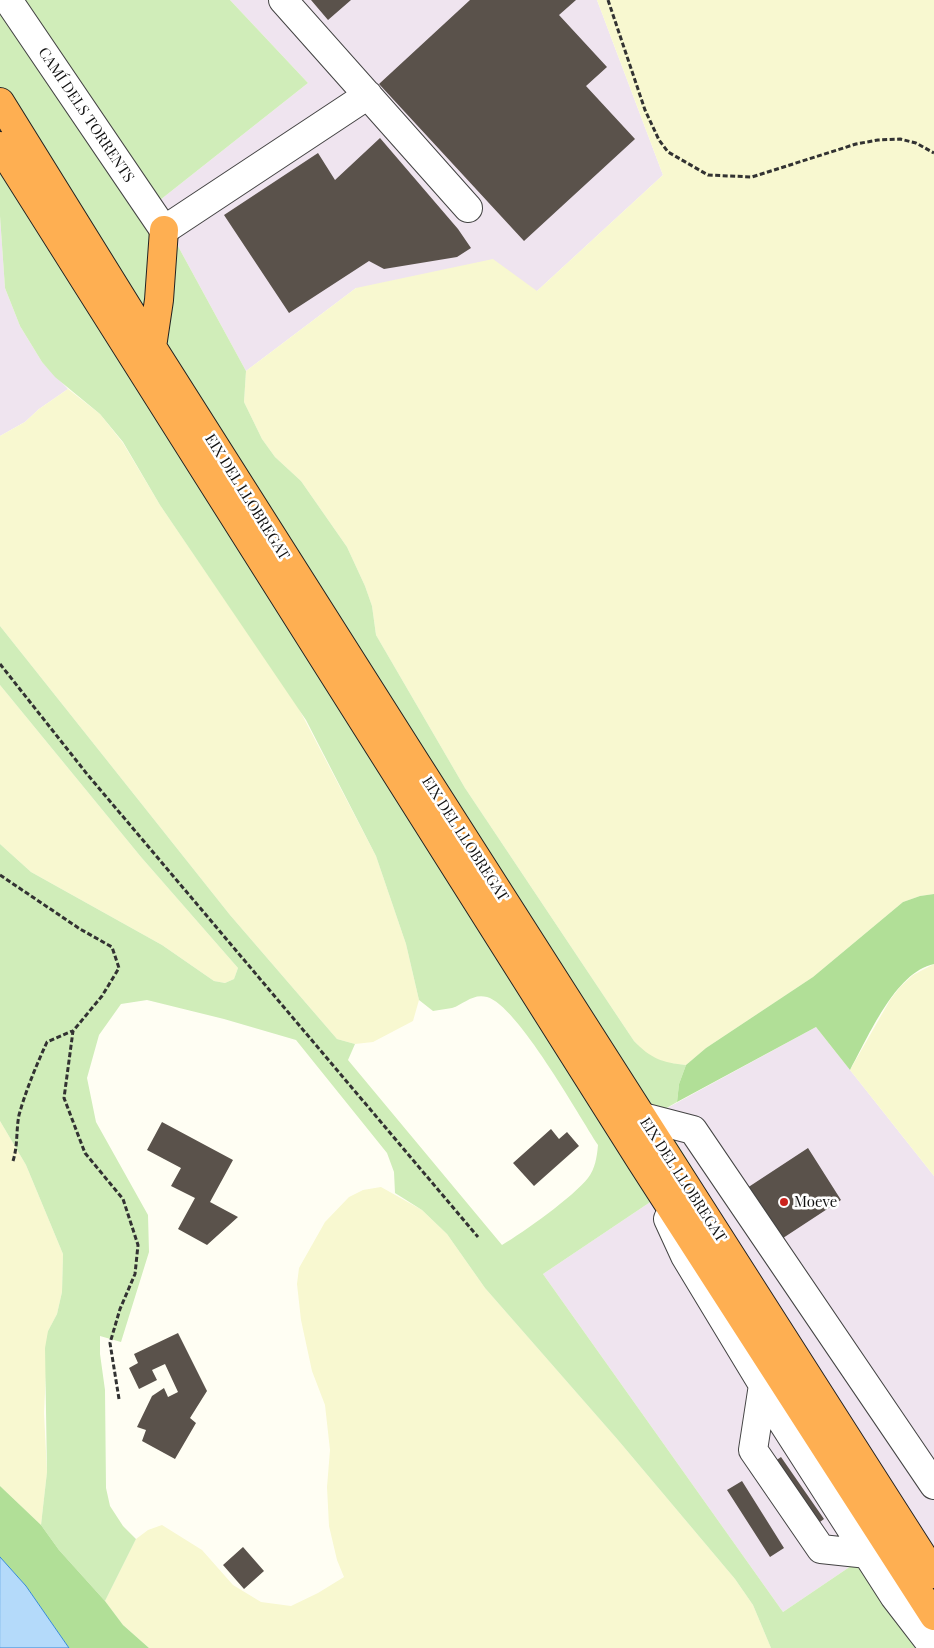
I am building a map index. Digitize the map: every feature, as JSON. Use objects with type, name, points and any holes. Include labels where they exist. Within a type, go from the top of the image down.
[{"type":"highway","name":"EIX DEL LLOBREGAT","points":[[0,102],[152,347],[934,1574]]},
{"type":"highway","name":"EIX DEL LLOBREGAT","points":[[0,146],[641,1161],[925,1619]]},
{"type":"highway","points":[[152,347],[159,300],[164,230]]},
{"type":"street","name":"CAMÍ DELS TORRENTS","points":[[8,0],[164,230]]},
{"type":"street","points":[[283,0],[468,208]]},
{"type":"street","points":[[164,230],[368,95]]},
{"type":"street","points":[[643,1117],[694,1130],[934,1485]]},
{"type":"street","points":[[641,1161],[685,1256],[763,1385],[783,1423],[894,1596],[925,1619],[934,1648]]},
{"type":"street","points":[[763,1385],[753,1450],[822,1549],[868,1554]]},
{"type":"street","points":[[925,1619],[925,1648]]},
{"type":"path","points":[[608,0],[645,110],[659,140],[668,152],[708,175],[752,177],[856,144],[878,140],[900,139],[916,143],[934,153]]},
{"type":"path","points":[[0,664],[87,774],[478,1237]]},
{"type":"path","points":[[0,875],[80,929],[112,947],[118,968],[102,996],[73,1031],[47,1042],[30,1081],[19,1117],[18,1144],[13,1161]]},
{"type":"path","points":[[73,1031],[64,1098],[85,1153],[123,1199],[138,1245],[135,1274],[110,1342],[119,1399]]},
{"type":"shaded area","points":[[230,0],[597,0],[663,175],[537,291],[356,288],[246,371],[155,204],[308,83]]},
{"type":"shaded area","points":[[0,216],[5,288],[20,326],[42,362],[68,389],[39,409],[25,422],[0,436]]},
{"type":"shaded area","points":[[816,1027],[934,1176],[934,1548],[916,1522],[783,1612],[543,1274],[695,1172],[658,1113]]},
{"type":"green space","points":[[0,0],[230,0],[308,83],[155,204],[246,371],[244,402],[262,439],[275,457],[301,481],[347,547],[372,606],[376,635],[465,788],[634,1041],[657,1059],[686,1065],[679,1084],[677,1102],[658,1113],[695,1172],[543,1274],[783,1612],[916,1522],[934,1548],[934,1648],[771,1648],[753,1605],[735,1579],[618,1440],[485,1288],[447,1234],[422,1210],[395,1193],[394,1172],[387,1153],[296,1040],[224,1019],[147,1000],[121,1004],[99,1035],[87,1078],[96,1122],[148,1215],[149,1252],[121,1342],[100,1336],[100,1354],[105,1390],[106,1488],[110,1506],[123,1526],[136,1539],[105,1601],[59,1550],[41,1525],[47,1472],[45,1348],[48,1331],[57,1314],[62,1292],[63,1254],[26,1165],[0,1121],[0,844],[31,872],[162,945],[214,981],[225,983],[234,979],[238,968],[141,857],[0,685],[0,626],[230,915],[337,1039],[355,1044],[348,1060],[502,1245],[548,1214],[581,1186],[592,1171],[598,1145],[547,1063],[514,1019],[500,1004],[487,997],[477,996],[452,1008],[433,1011],[419,1000],[406,944],[376,856],[306,720],[160,505],[123,442],[100,414],[55,377],[42,362],[20,326],[5,288],[0,216]]},
{"type":"green space","points":[[597,0],[934,0],[934,894],[920,896],[903,902],[813,977],[706,1048],[686,1065],[667,1063],[647,1055],[634,1041],[465,788],[376,635],[372,606],[347,547],[301,481],[275,457],[262,439],[244,402],[246,371],[356,288],[493,259],[537,291],[663,175]]},
{"type":"green space","points":[[68,389],[100,414],[123,443],[160,505],[298,707],[376,856],[406,944],[419,1000],[413,1021],[373,1042],[355,1044],[337,1039],[230,915],[0,626],[0,436],[25,422],[39,409]]},
{"type":"green space","points":[[0,685],[141,857],[238,968],[234,979],[225,983],[214,981],[162,945],[31,872],[0,844]]},
{"type":"green space","points":[[934,894],[934,964],[920,970],[907,979],[895,993],[874,1025],[850,1070],[816,1027],[677,1102],[679,1084],[686,1065],[706,1048],[813,977],[903,902],[920,896]]},
{"type":"green space","points":[[934,964],[934,1176],[850,1070],[890,1000],[900,987],[913,975]]},
{"type":"green space","points":[[0,1121],[26,1165],[63,1254],[62,1292],[57,1314],[48,1331],[44,1413],[47,1472],[41,1525],[0,1486]]},
{"type":"green space","points":[[381,1187],[422,1210],[447,1234],[485,1288],[618,1440],[735,1579],[753,1605],[771,1648],[149,1648],[123,1625],[105,1601],[136,1539],[148,1530],[162,1525],[202,1550],[233,1585],[261,1602],[291,1606],[318,1593],[344,1577],[337,1560],[329,1526],[327,1487],[330,1450],[325,1405],[312,1371],[301,1320],[297,1284],[299,1268],[325,1222],[349,1197],[363,1190]]},
{"type":"green space","points":[[0,1486],[41,1525],[59,1550],[105,1601],[123,1625],[149,1648],[69,1648],[26,1586],[0,1557]]},
{"type":"water","points":[[0,1557],[26,1586],[69,1648],[0,1648]]},
{"type":"building","points":[[311,0],[351,0],[328,20]]},
{"type":"building","points":[[470,0],[576,0],[559,15],[607,67],[586,86],[635,139],[524,241],[379,84]]},
{"type":"building","points":[[380,138],[458,229],[471,248],[457,257],[384,269],[369,261],[289,313],[224,215],[318,153],[335,180]]},
{"type":"building","points":[[162,1122],[233,1160],[210,1202],[238,1217],[207,1245],[178,1229],[195,1198],[171,1186],[181,1168],[147,1150]]},
{"type":"building","points":[[551,1129],[559,1139],[567,1132],[579,1146],[534,1186],[513,1163]]},
{"type":"building","points":[[808,1148],[841,1200],[780,1240],[747,1188]]},
{"type":"building","points":[[178,1333],[207,1391],[190,1418],[196,1423],[175,1459],[142,1441],[146,1430],[137,1427],[152,1396],[164,1388],[168,1397],[178,1392],[165,1364],[152,1370],[157,1380],[139,1389],[129,1368],[138,1363],[134,1354]]},
{"type":"building","points":[[781,1457],[824,1519],[801,1536],[758,1473]]},
{"type":"building","points":[[742,1481],[784,1548],[770,1557],[727,1490]]},
{"type":"building","points":[[243,1547],[264,1571],[244,1589],[223,1565]]},
{"type":"place","name":"Moeve","points":[[784,1202]]}]
